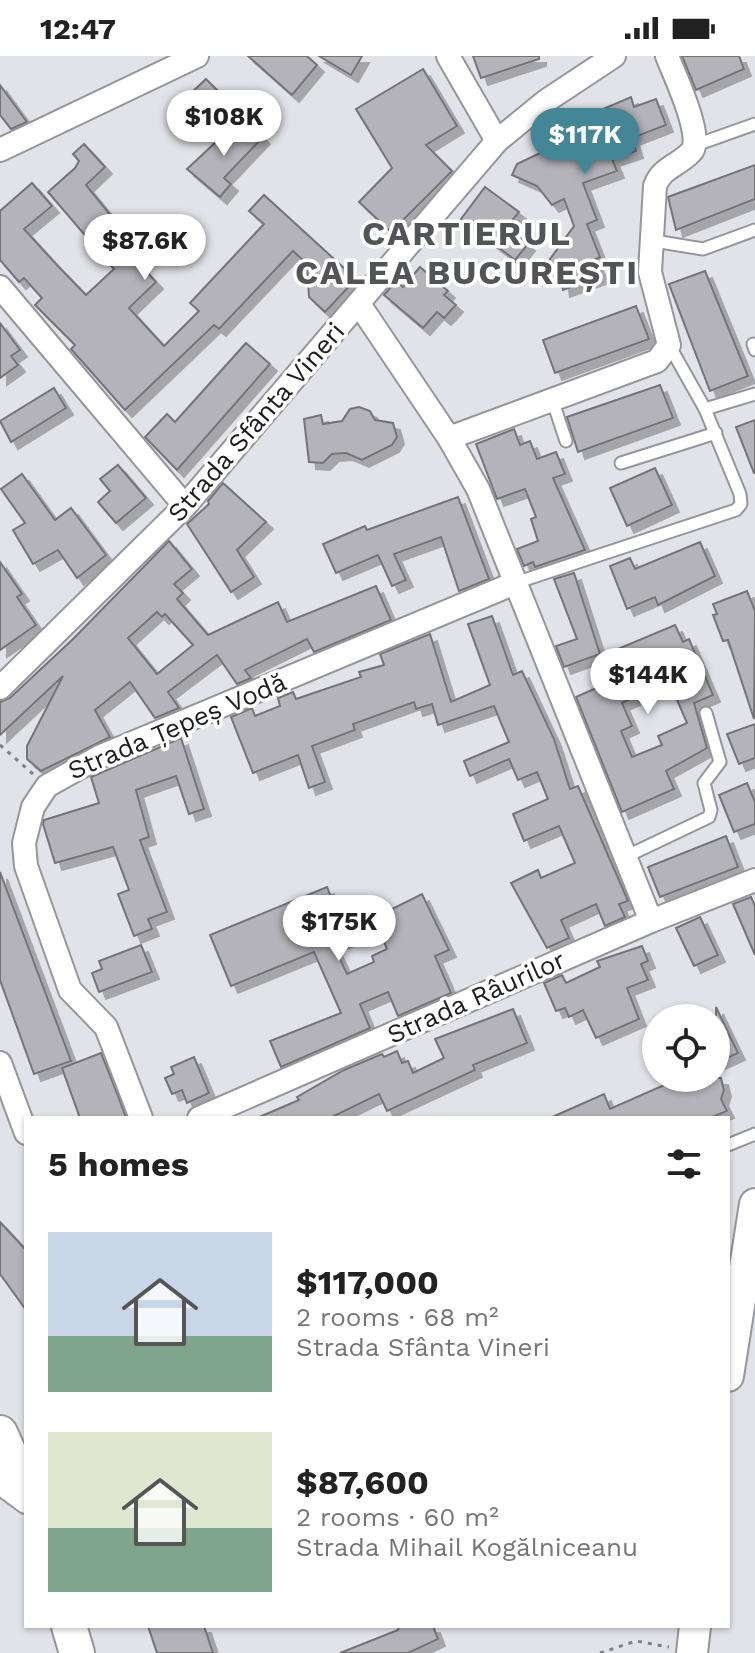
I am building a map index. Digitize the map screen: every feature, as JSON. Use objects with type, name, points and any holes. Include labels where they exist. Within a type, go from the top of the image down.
[{"type":"main road","points":[[730,1351],[734,1302],[755,1204]]},
{"type":"main road","points":[[0,1433],[24,1487]]},
{"type":"street","points":[[0,150],[197,56]]},
{"type":"street","points":[[448,56],[497,141]]},
{"type":"street","points":[[449,438],[657,361],[669,345],[650,272],[655,186],[659,174],[696,145],[697,136],[667,56]]},
{"type":"street","name":"Strada Sfânta Vineri","points":[[0,688],[185,506],[497,141],[546,101],[608,58]]},
{"type":"street","points":[[0,287],[185,506]]},
{"type":"street","points":[[359,304],[449,438],[478,489],[651,921]]},
{"type":"street","name":"Strada Țepeș Vodă","points":[[140,1116],[106,1027],[70,990],[26,866],[27,821],[47,786],[99,757],[515,583]]},
{"type":"street","name":"Strada Râurilor","points":[[204,1116],[651,921],[755,880]]},
{"type":"street","points":[[0,1065],[24,1128]]},
{"type":"street","points":[[0,1483],[24,1501]]},
{"type":"lane","points":[[696,145],[755,124]]},
{"type":"lane","points":[[654,241],[703,249],[755,230]]},
{"type":"lane","points":[[515,583],[736,510],[741,504],[716,433],[669,345]]},
{"type":"lane","points":[[705,409],[755,394]]},
{"type":"lane","points":[[552,399],[566,441]]},
{"type":"lane","points":[[621,463],[716,433]]},
{"type":"lane","points":[[625,857],[709,817],[711,810],[704,783],[720,762],[706,713]]},
{"type":"lane","points":[[730,1144],[755,1134]]},
{"type":"path","points":[[0,745],[47,786]]},
{"type":"path","points":[[600,1653],[636,1641],[693,1643]]},
{"type":"building","points":[[248,56],[307,56],[317,65],[292,95]]},
{"type":"building","points":[[319,56],[362,56],[351,75]]},
{"type":"building","points":[[473,56],[539,56],[539,59],[481,78]]},
{"type":"building","points":[[682,56],[739,56],[744,69],[696,90]]},
{"type":"building","points":[[423,69],[457,126],[426,145],[452,171],[391,232],[359,202],[392,168],[356,109]]},
{"type":"building","points":[[206,79],[228,101],[211,116],[189,95]]},
{"type":"building","points":[[0,85],[27,122],[11,129],[0,115]]},
{"type":"building","points":[[631,97],[634,107],[656,99],[666,125],[632,138],[636,151],[612,159],[617,171],[583,183],[597,220],[587,224],[600,257],[594,260],[602,276],[563,290],[561,277],[545,266],[574,226],[564,199],[552,205],[537,186],[512,175],[517,164],[555,146],[549,132]]},
{"type":"building","points":[[248,123],[263,137],[224,178],[231,184],[220,197],[187,169],[232,127],[238,134]]},
{"type":"building","points":[[84,144],[105,167],[86,185],[125,233],[117,240],[156,282],[129,308],[164,346],[199,311],[190,303],[264,224],[249,211],[264,195],[356,279],[325,312],[309,297],[307,264],[293,251],[219,329],[214,325],[125,410],[71,349],[75,345],[35,305],[42,298],[24,278],[19,282],[0,260],[0,211],[32,183],[52,206],[24,229],[56,264],[86,295],[114,269],[48,192],[75,168],[79,161],[73,154]]},
{"type":"building","points":[[755,165],[755,199],[676,230],[668,197]]},
{"type":"building","points":[[485,187],[519,212],[506,228],[528,244],[515,260],[461,219]]},
{"type":"building","points":[[420,267],[448,291],[444,295],[456,305],[444,318],[437,312],[423,328],[384,295],[396,281],[403,287]]},
{"type":"building","points":[[705,271],[748,376],[710,391],[669,284]]},
{"type":"building","points":[[636,306],[649,339],[555,373],[543,340]]},
{"type":"building","points":[[0,323],[20,350],[11,356],[18,365],[0,378]]},
{"type":"building","points":[[246,343],[270,364],[177,470],[145,437],[167,414],[175,422]]},
{"type":"building","points":[[660,385],[673,418],[578,452],[567,417]]},
{"type":"building","points":[[54,388],[66,408],[11,442],[0,421]]},
{"type":"building","points":[[359,407],[370,411],[375,420],[393,423],[397,437],[392,445],[362,460],[346,453],[332,454],[323,463],[309,462],[304,419],[321,415],[323,424],[342,421],[350,409]]},
{"type":"building","points":[[755,420],[755,473],[754,473],[736,427]]},
{"type":"building","points":[[514,429],[520,445],[530,441],[537,459],[556,452],[565,474],[553,478],[585,550],[535,567],[533,562],[524,566],[517,549],[538,541],[531,519],[536,517],[525,489],[497,499],[476,444]]},
{"type":"building","points":[[118,465],[146,498],[116,523],[98,502],[110,491],[100,479]]},
{"type":"building","points":[[655,468],[672,505],[627,526],[610,488]]},
{"type":"building","points":[[22,474],[55,520],[71,508],[106,555],[77,578],[58,550],[33,564],[13,530],[25,523],[1,489]]},
{"type":"building","points":[[223,483],[266,522],[237,550],[254,577],[231,592],[187,524],[209,504],[208,501]]},
{"type":"building","points":[[458,497],[489,579],[459,591],[441,537],[394,554],[406,580],[392,586],[378,555],[336,573],[323,544],[365,526],[367,530]]},
{"type":"building","points":[[169,541],[192,569],[174,584],[183,593],[177,599],[208,635],[278,602],[287,622],[376,586],[391,620],[314,652],[307,639],[245,670],[251,678],[237,684],[217,655],[168,692],[179,708],[155,718],[130,682],[95,710],[110,737],[41,771],[27,759],[27,746],[63,676],[0,735],[0,702],[10,698]],"holes":[[[157,612],[162,617],[165,614],[193,645],[157,674],[128,638]]]},
{"type":"building","points":[[700,542],[715,576],[658,605],[655,597],[627,609],[610,566],[630,558],[635,569]]},
{"type":"building","points":[[0,562],[22,594],[17,597],[36,625],[0,650]]},
{"type":"building","points":[[574,573],[600,654],[564,667],[556,646],[577,639],[554,579]]},
{"type":"building","points":[[747,591],[755,611],[754,719],[728,640],[723,641],[713,615],[717,614],[713,604]]},
{"type":"building","points":[[492,616],[513,675],[522,671],[554,739],[570,789],[578,786],[628,901],[619,904],[625,917],[605,926],[596,904],[561,920],[569,938],[547,948],[511,883],[538,870],[541,878],[575,863],[559,826],[524,841],[513,814],[548,799],[537,772],[518,780],[509,759],[470,776],[464,761],[509,742],[494,706],[438,725],[432,704],[416,709],[414,702],[353,724],[355,730],[312,746],[325,782],[309,788],[298,755],[253,773],[231,717],[252,708],[255,716],[280,706],[278,698],[293,692],[296,699],[361,677],[359,672],[384,665],[380,654],[430,634],[451,702],[490,685],[468,624]]},
{"type":"building","points":[[675,625],[683,642],[689,639],[713,695],[694,703],[707,748],[666,771],[674,789],[622,812],[576,697],[623,676],[613,651]],"holes":[[[669,681],[687,723],[658,736],[662,745],[632,757],[621,731],[632,726],[622,703]]]},
{"type":"building","points":[[755,724],[755,758],[739,764],[727,734]]},
{"type":"building","points":[[181,738],[204,809],[189,814],[176,776],[136,790],[149,837],[140,840],[167,912],[148,919],[152,929],[134,936],[118,894],[129,890],[113,847],[55,863],[43,824],[44,820],[99,803],[91,777]]},
{"type":"building","points":[[747,783],[755,802],[755,824],[734,832],[719,795]]},
{"type":"building","points":[[726,836],[738,867],[660,897],[648,867]]},
{"type":"building","points":[[0,872],[71,1061],[34,1074],[0,980]]},
{"type":"building","points":[[327,887],[348,939],[333,944],[347,974],[374,962],[372,956],[387,949],[374,918],[422,894],[449,950],[435,956],[451,993],[398,1016],[388,992],[360,1004],[370,1028],[281,1067],[270,1041],[341,1013],[314,952],[231,986],[210,935]]},
{"type":"building","points":[[751,897],[755,906],[755,955],[733,904]]},
{"type":"building","points":[[700,917],[718,955],[694,966],[676,928]]},
{"type":"building","points":[[141,945],[152,972],[99,992],[92,973],[102,969],[99,961]]},
{"type":"building","points":[[642,946],[648,961],[641,964],[648,980],[627,988],[639,1019],[596,1038],[583,1010],[569,1017],[565,1008],[556,1011],[544,983],[562,975],[566,983],[600,967],[597,961]]},
{"type":"building","points":[[513,1009],[527,1043],[473,1065],[475,1070],[387,1111],[379,1094],[334,1116],[262,1116],[299,1100],[297,1097],[344,1070],[382,1054],[384,1057],[397,1051],[402,1063],[408,1061],[413,1073],[444,1058],[435,1039]]},
{"type":"building","points":[[730,1036],[738,1053],[730,1057]]},
{"type":"building","points":[[101,1053],[125,1116],[79,1116],[62,1068]]},
{"type":"building","points":[[194,1057],[209,1093],[187,1103],[182,1090],[172,1094],[165,1078],[174,1074],[171,1067]]},
{"type":"building","points":[[648,1092],[723,1092],[721,1099],[727,1111],[715,1116],[554,1116],[604,1094],[610,1109]]},
{"type":"building","points":[[0,1222],[24,1248],[24,1307],[0,1274]]},
{"type":"building","points":[[149,1628],[205,1628],[213,1653],[157,1653]]},
{"type":"building","points":[[434,1628],[438,1639],[408,1653],[340,1653],[398,1630]]},
{"type":"district","name":"CARTIERUL CALEA BUCUREȘTI","points":[[467,252]]}]
